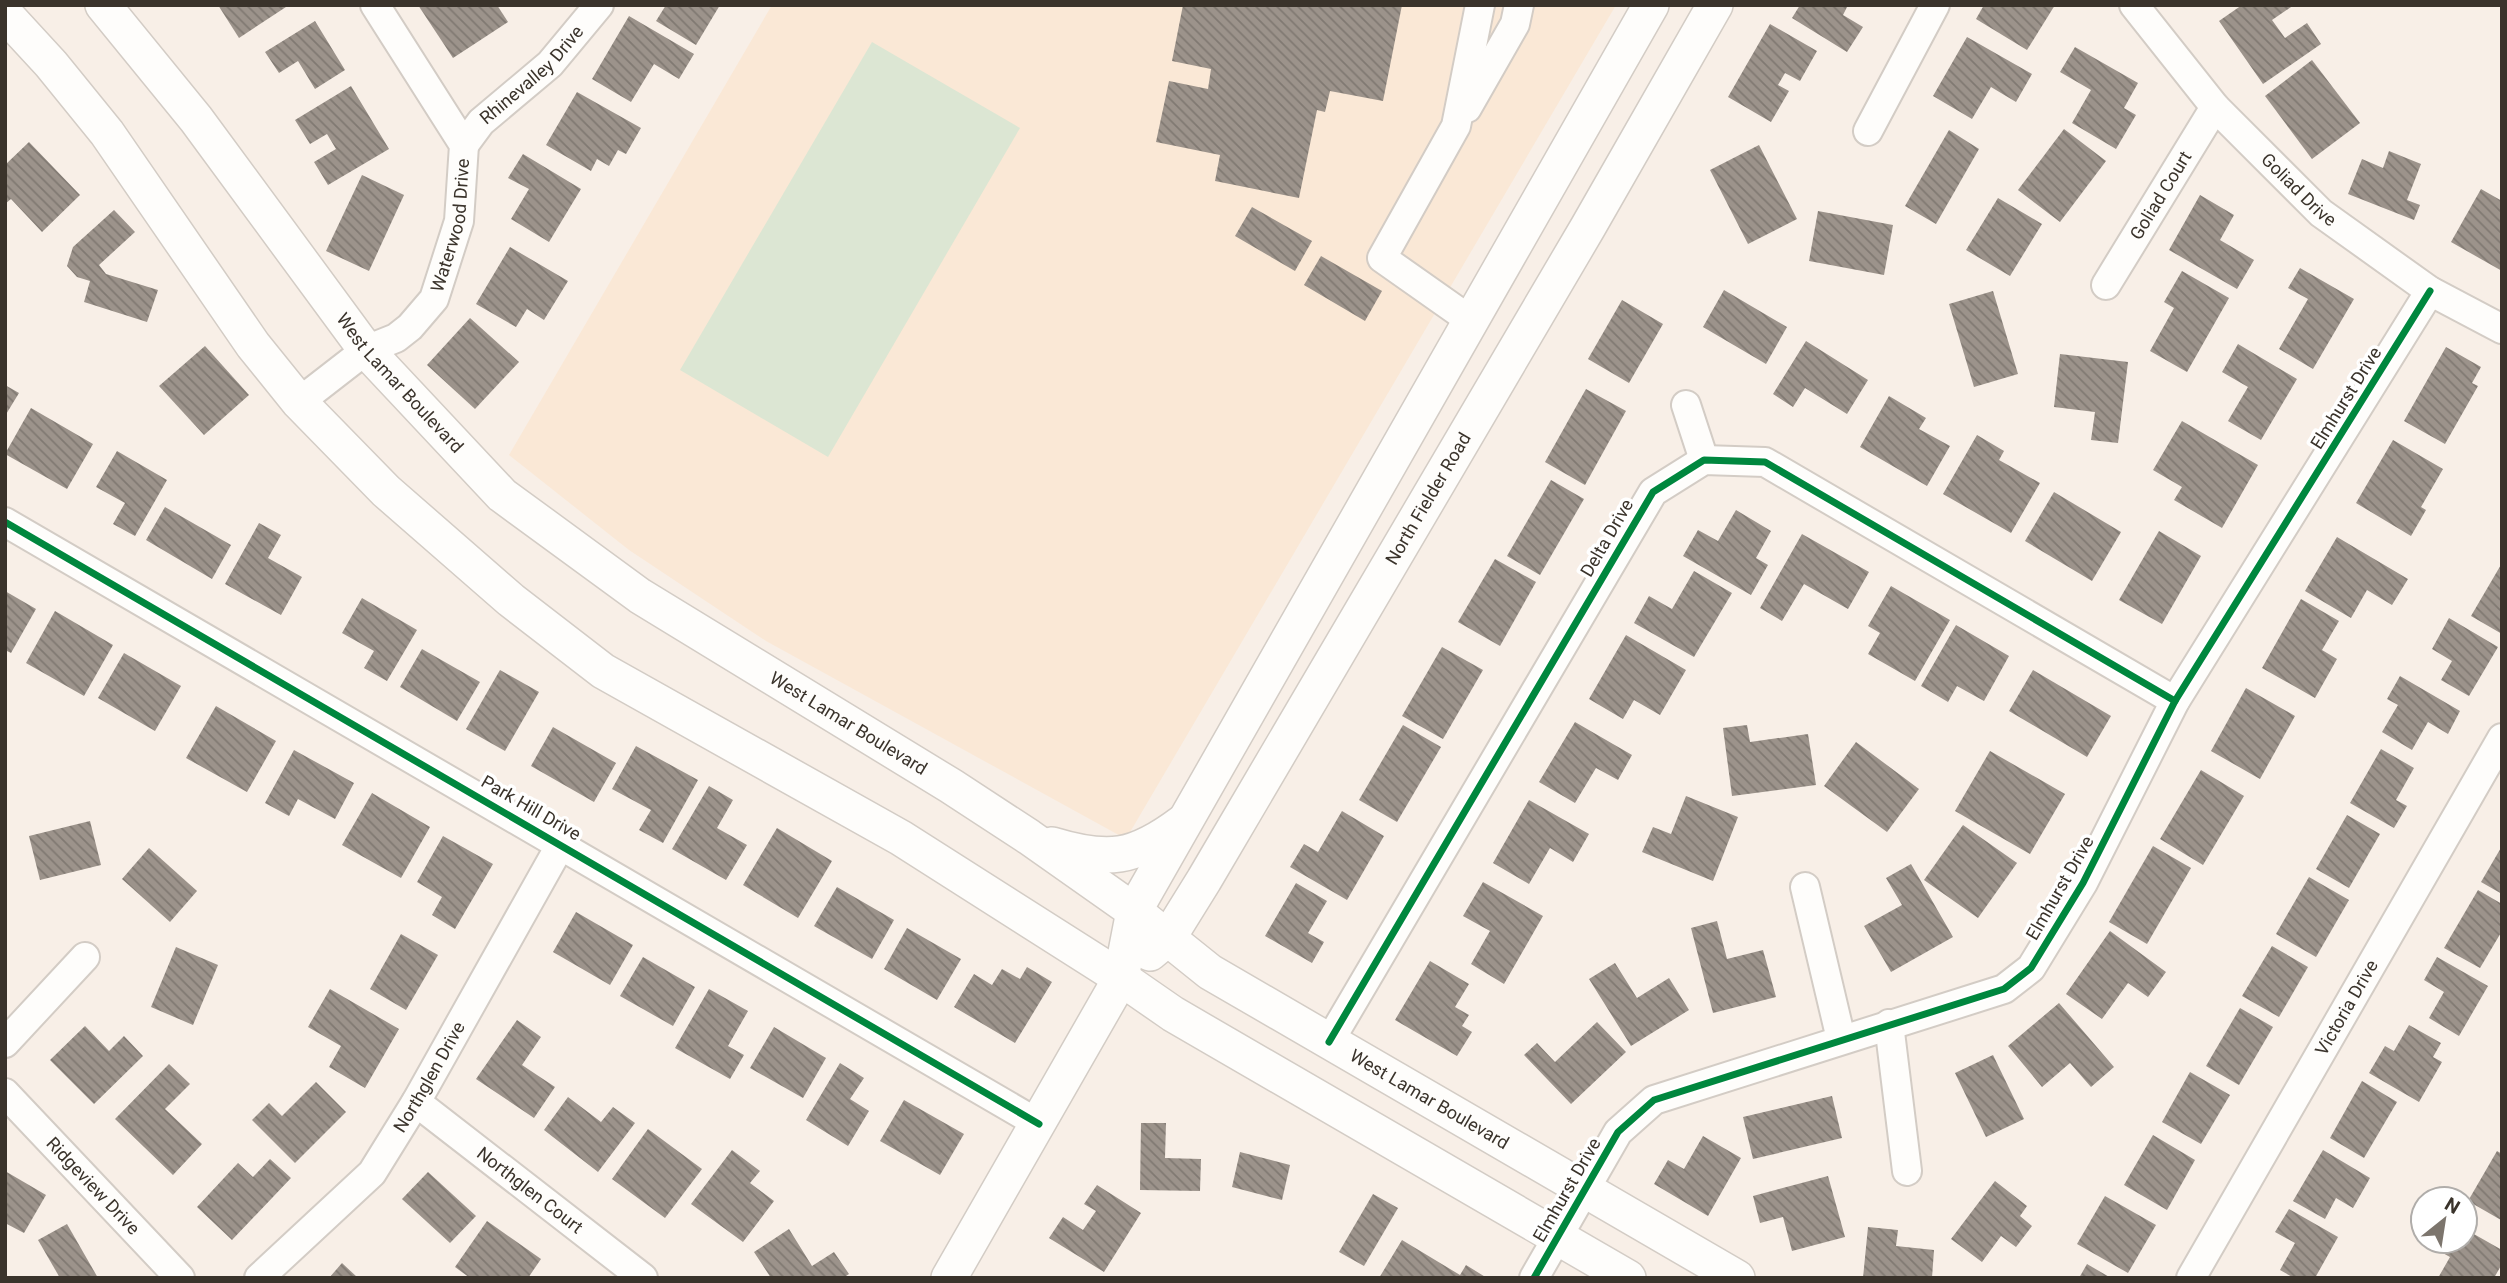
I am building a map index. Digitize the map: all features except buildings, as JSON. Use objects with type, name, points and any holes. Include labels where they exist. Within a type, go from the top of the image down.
[{"type":"main road","name":"West Lamar Boulevard","points":[[103,5],[197,119],[366,350],[502,495],[640,596],[951,786],[1029,838],[1133,911],[1210,972],[1737,1278]]},
{"type":"main road","name":"North Fielder Road","points":[[949,1278],[1121,978],[1133,911],[1651,5]]},
{"type":"main road","name":"North Fielder Road","points":[[1121,978],[1168,938],[1517,349],[1715,5]]},
{"type":"main road","points":[[5,15],[51,64],[107,133],[253,345],[299,402],[386,491],[511,600],[603,671],[901,838],[1173,1014],[1628,1278]]},
{"type":"main road","points":[[1470,320],[1517,349]]},
{"type":"main road","points":[[1029,838],[1079,853],[1105,856],[1135,851],[1159,841],[1184,821]]},
{"type":"street","name":"Waterwood Drive","points":[[299,402],[366,350],[396,338],[410,327],[434,299],[459,221],[464,145],[375,5]]},
{"type":"street","name":"Rhinevalley Drive","points":[[464,145],[481,122],[550,64],[599,5]]},
{"type":"street","points":[[1456,126],[1480,5]]},
{"type":"street","points":[[1470,320],[1382,258],[1515,24],[1519,5]]},
{"type":"street","points":[[1868,131],[1935,5]]},
{"type":"street","name":"Goliad Drive","points":[[2134,5],[2215,107],[2321,213],[2430,291],[2502,329]]},
{"type":"street","name":"Goliad Court","points":[[2106,285],[2215,107]]},
{"type":"street","name":"Elmhurst Drive","points":[[1534,1278],[1618,1132],[1654,1100],[2004,989],[2031,968],[2083,883],[2175,701],[2430,291]]},
{"type":"street","points":[[1686,405],[1704,460],[1765,462],[2175,701]]},
{"type":"street","name":"Delta Drive","points":[[1329,1042],[1653,492],[1704,460]]},
{"type":"street","name":"Park Hill Drive","points":[[5,523],[1039,1124]]},
{"type":"street","name":"Victoria Drive","points":[[2191,1278],[2502,738]]},
{"type":"street","name":"Northglen Drive","points":[[259,1278],[372,1173],[416,1102],[561,844]]},
{"type":"street","points":[[1805,887],[1841,1039]]},
{"type":"street","points":[[5,1043],[86,957]]},
{"type":"street","points":[[1889,1024],[1907,1171]]},
{"type":"street","name":"Ridgeview Drive","points":[[5,1093],[180,1278]]},
{"type":"street","name":"Northglen Court","points":[[416,1102],[643,1278]]},
{"type":"shaded area","points":[[772,5],[1616,5],[1126,839],[766,641],[629,550],[509,455]]},
{"type":"green space","points":[[872,42],[1020,128],[828,457],[680,370]]},
{"type":"cycle path","points":[[1534,1278],[1618,1132],[1654,1100],[2004,989],[2031,968],[2083,883],[2175,701],[2430,291]]},
{"type":"cycle path","points":[[1329,1042],[1653,492],[1704,460],[1765,462],[2175,701]]},
{"type":"cycle path","points":[[5,522],[1039,1124]]}]
